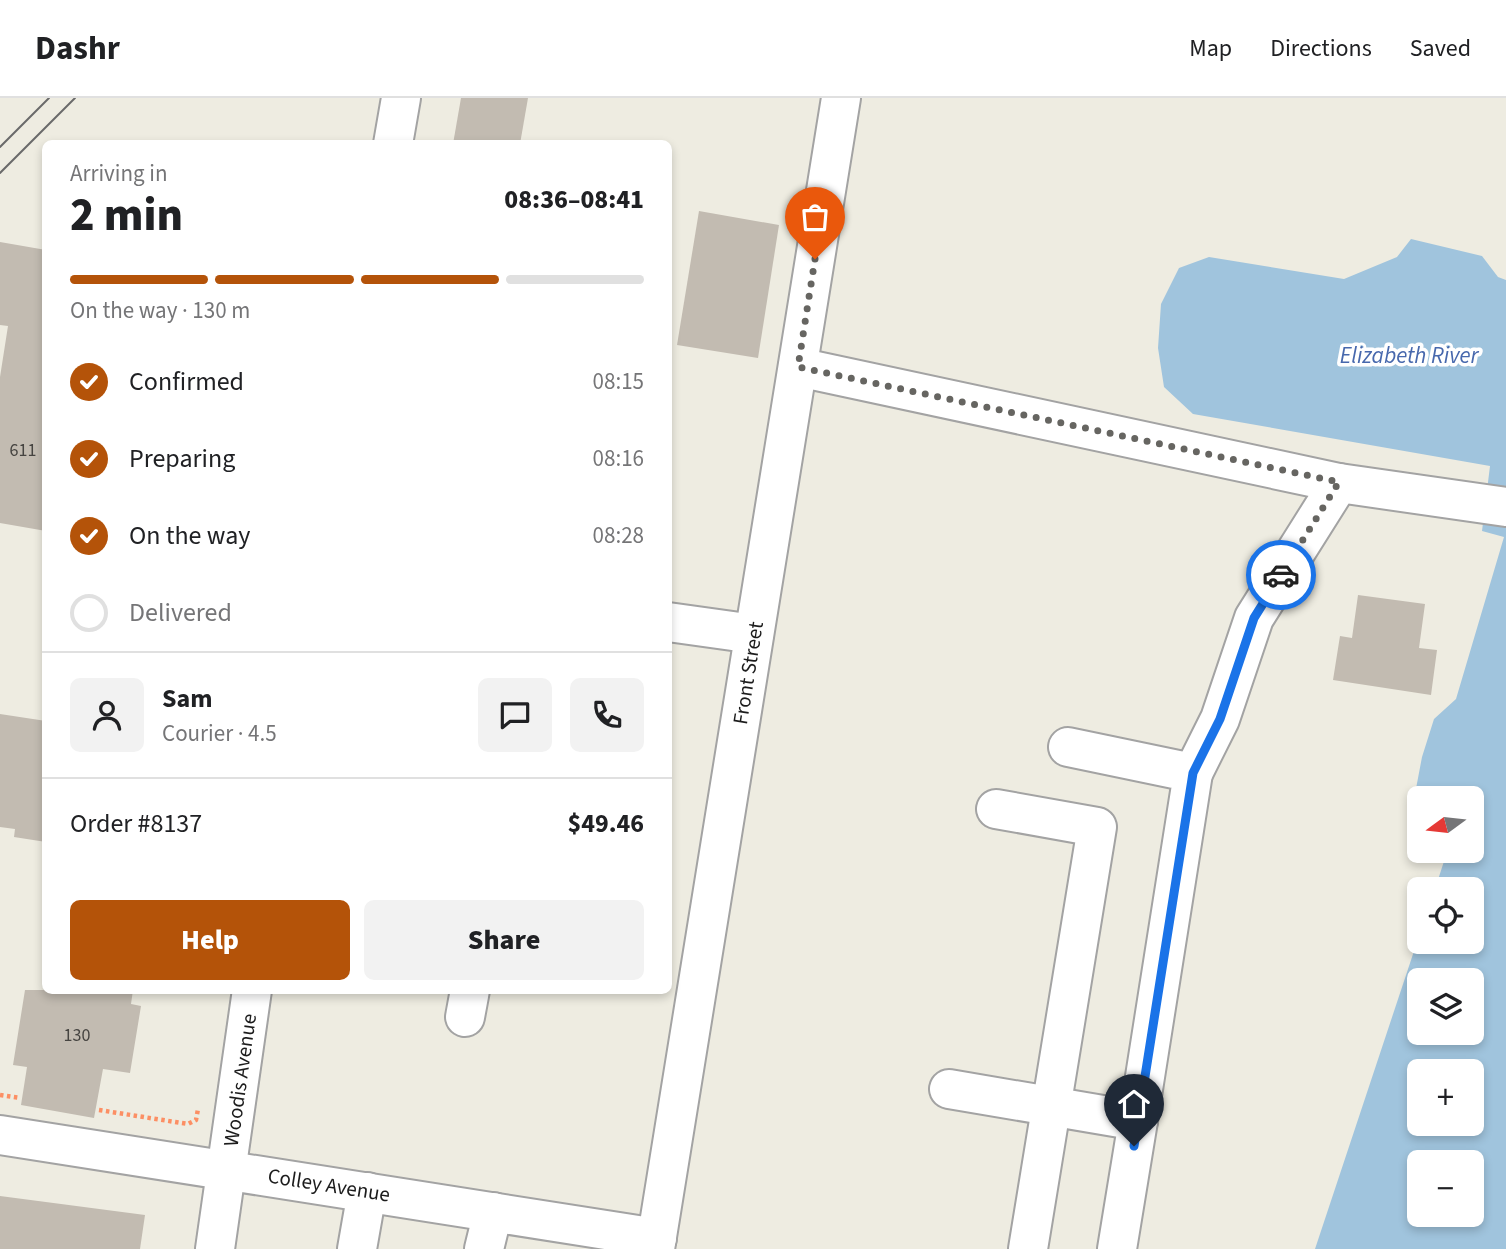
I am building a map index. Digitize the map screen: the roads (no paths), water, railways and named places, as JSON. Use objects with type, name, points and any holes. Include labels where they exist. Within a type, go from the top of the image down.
[{"type":"street","points":[[394,140],[401,98]]},
{"type":"street","name":"Front Street","points":[[656,1244],[841,98]]},
{"type":"street","points":[[798,367],[1339,482],[1506,507]]},
{"type":"street","points":[[1117,1249],[1193,773],[1220,719],[1254,618],[1339,482]]},
{"type":"street","points":[[672,623],[754,634]]},
{"type":"street","points":[[1068,747],[1193,773]]},
{"type":"street","points":[[996,809],[1097,827],[1028,1249]]},
{"type":"street","name":"Woodis Avenue","points":[[215,1249],[251,994]]},
{"type":"street","points":[[949,1089],[1138,1121]]},
{"type":"street","name":"Colley Avenue","points":[[0,1135],[492,1212],[656,1244]]},
{"type":"street","points":[[357,1249],[367,1192]]},
{"type":"street","points":[[484,1249],[492,1212]]},
{"type":"water","name":"Elizabeth River","points":[[1411,239],[1482,256],[1498,277],[1506,280],[1506,1249],[1315,1249],[1407,972],[1407,1045],[1484,1045],[1484,968],[1408,968],[1413,954],[1484,954],[1484,877],[1439,877],[1443,863],[1484,863],[1484,786],[1416,786],[1434,719],[1456,699],[1504,537],[1482,531],[1490,466],[1193,414],[1164,387],[1158,348],[1161,304],[1179,268],[1209,257],[1344,279],[1397,257]]},
{"type":"tram line","points":[[0,147],[49,98]]},
{"type":"tram line","points":[[0,173],[75,98]]}]
